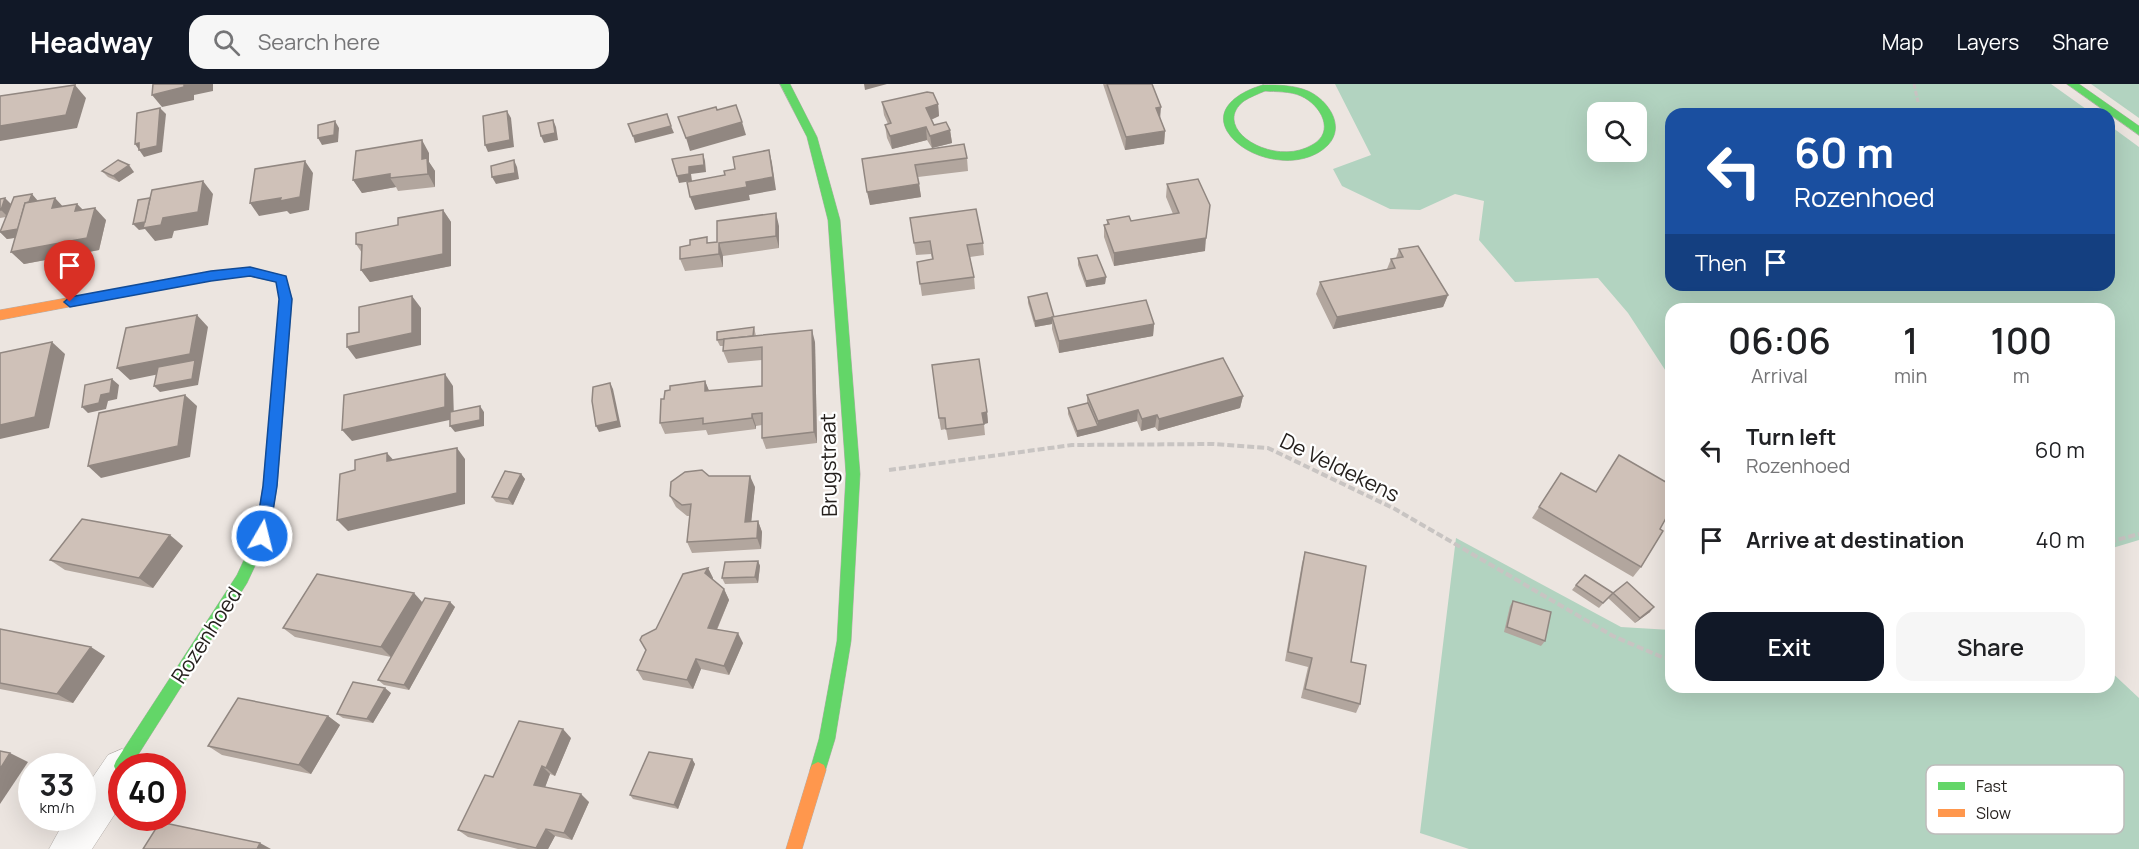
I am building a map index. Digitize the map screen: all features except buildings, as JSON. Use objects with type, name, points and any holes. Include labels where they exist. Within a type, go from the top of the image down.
[{"type":"street","name":"Brugstraat","points":[[785,84],[812,137],[825,179],[834,220],[853,474],[844,641],[827,739],[794,849]]},
{"type":"street","points":[[2072,84],[2106,108]]},
{"type":"street","points":[[1290,86],[1321,102],[1330,113],[1333,125],[1331,136],[1322,146],[1308,154],[1290,157],[1274,156],[1249,148],[1236,139],[1227,123],[1228,111],[1235,101],[1247,93],[1263,88],[1290,86]]},
{"type":"street","points":[[2115,114],[2139,131]]},
{"type":"street","name":"Rozenhoed","points":[[0,315],[211,276],[250,272],[281,279],[286,299],[270,486],[262,536],[242,579],[131,753]]},
{"type":"street","name":"Rozenhoed","points":[[69,849],[108,789]]},
{"type":"path","points":[[1914,84],[1918,102]]},
{"type":"path","name":"De Veldekens","points":[[853,474],[1072,445],[1213,444],[1268,448],[1395,509],[1613,636],[1665,658]]},
{"type":"path","points":[[2115,540],[2139,534]]},
{"type":"green space","points":[[1335,84],[2051,84],[2085,108],[1665,108],[1665,291],[2115,291],[2115,129],[2139,147],[2139,540],[2115,547],[2115,303],[1665,303],[1665,370],[1628,313],[1598,278],[1515,282],[1479,240],[1484,201],[1455,194],[1420,210],[1390,209],[1342,186],[1333,169],[1371,155]]},
{"type":"green space","points":[[2091,84],[2139,84],[2139,118]]},
{"type":"green space","points":[[1456,538],[1621,627],[1665,630],[1665,693],[2115,693],[2115,676],[2139,698],[2139,849],[1469,849],[1420,833]]},
{"type":"traffic: fast","points":[[785,84],[812,137],[834,220],[853,474],[844,641],[827,739],[818,770]]},
{"type":"traffic: fast","points":[[2072,84],[2106,108]]},
{"type":"traffic: fast","points":[[1263,88],[1299,91],[1320,104],[1330,120],[1328,137],[1323,144],[1303,154],[1282,157],[1262,153],[1243,143],[1231,127],[1229,119],[1231,109],[1240,98],[1263,88]]},
{"type":"traffic: fast","points":[[2115,114],[2139,131]]},
{"type":"traffic: fast","points":[[130,753],[242,579],[262,536],[270,486],[286,299],[281,279],[249,272]]},
{"type":"traffic: slow","points":[[0,315],[211,276],[249,272]]},
{"type":"traffic: slow","points":[[794,849],[818,770]]},
{"type":"route","points":[[70,302],[211,276],[250,272],[281,279],[286,299],[270,486],[262,536]]}]
